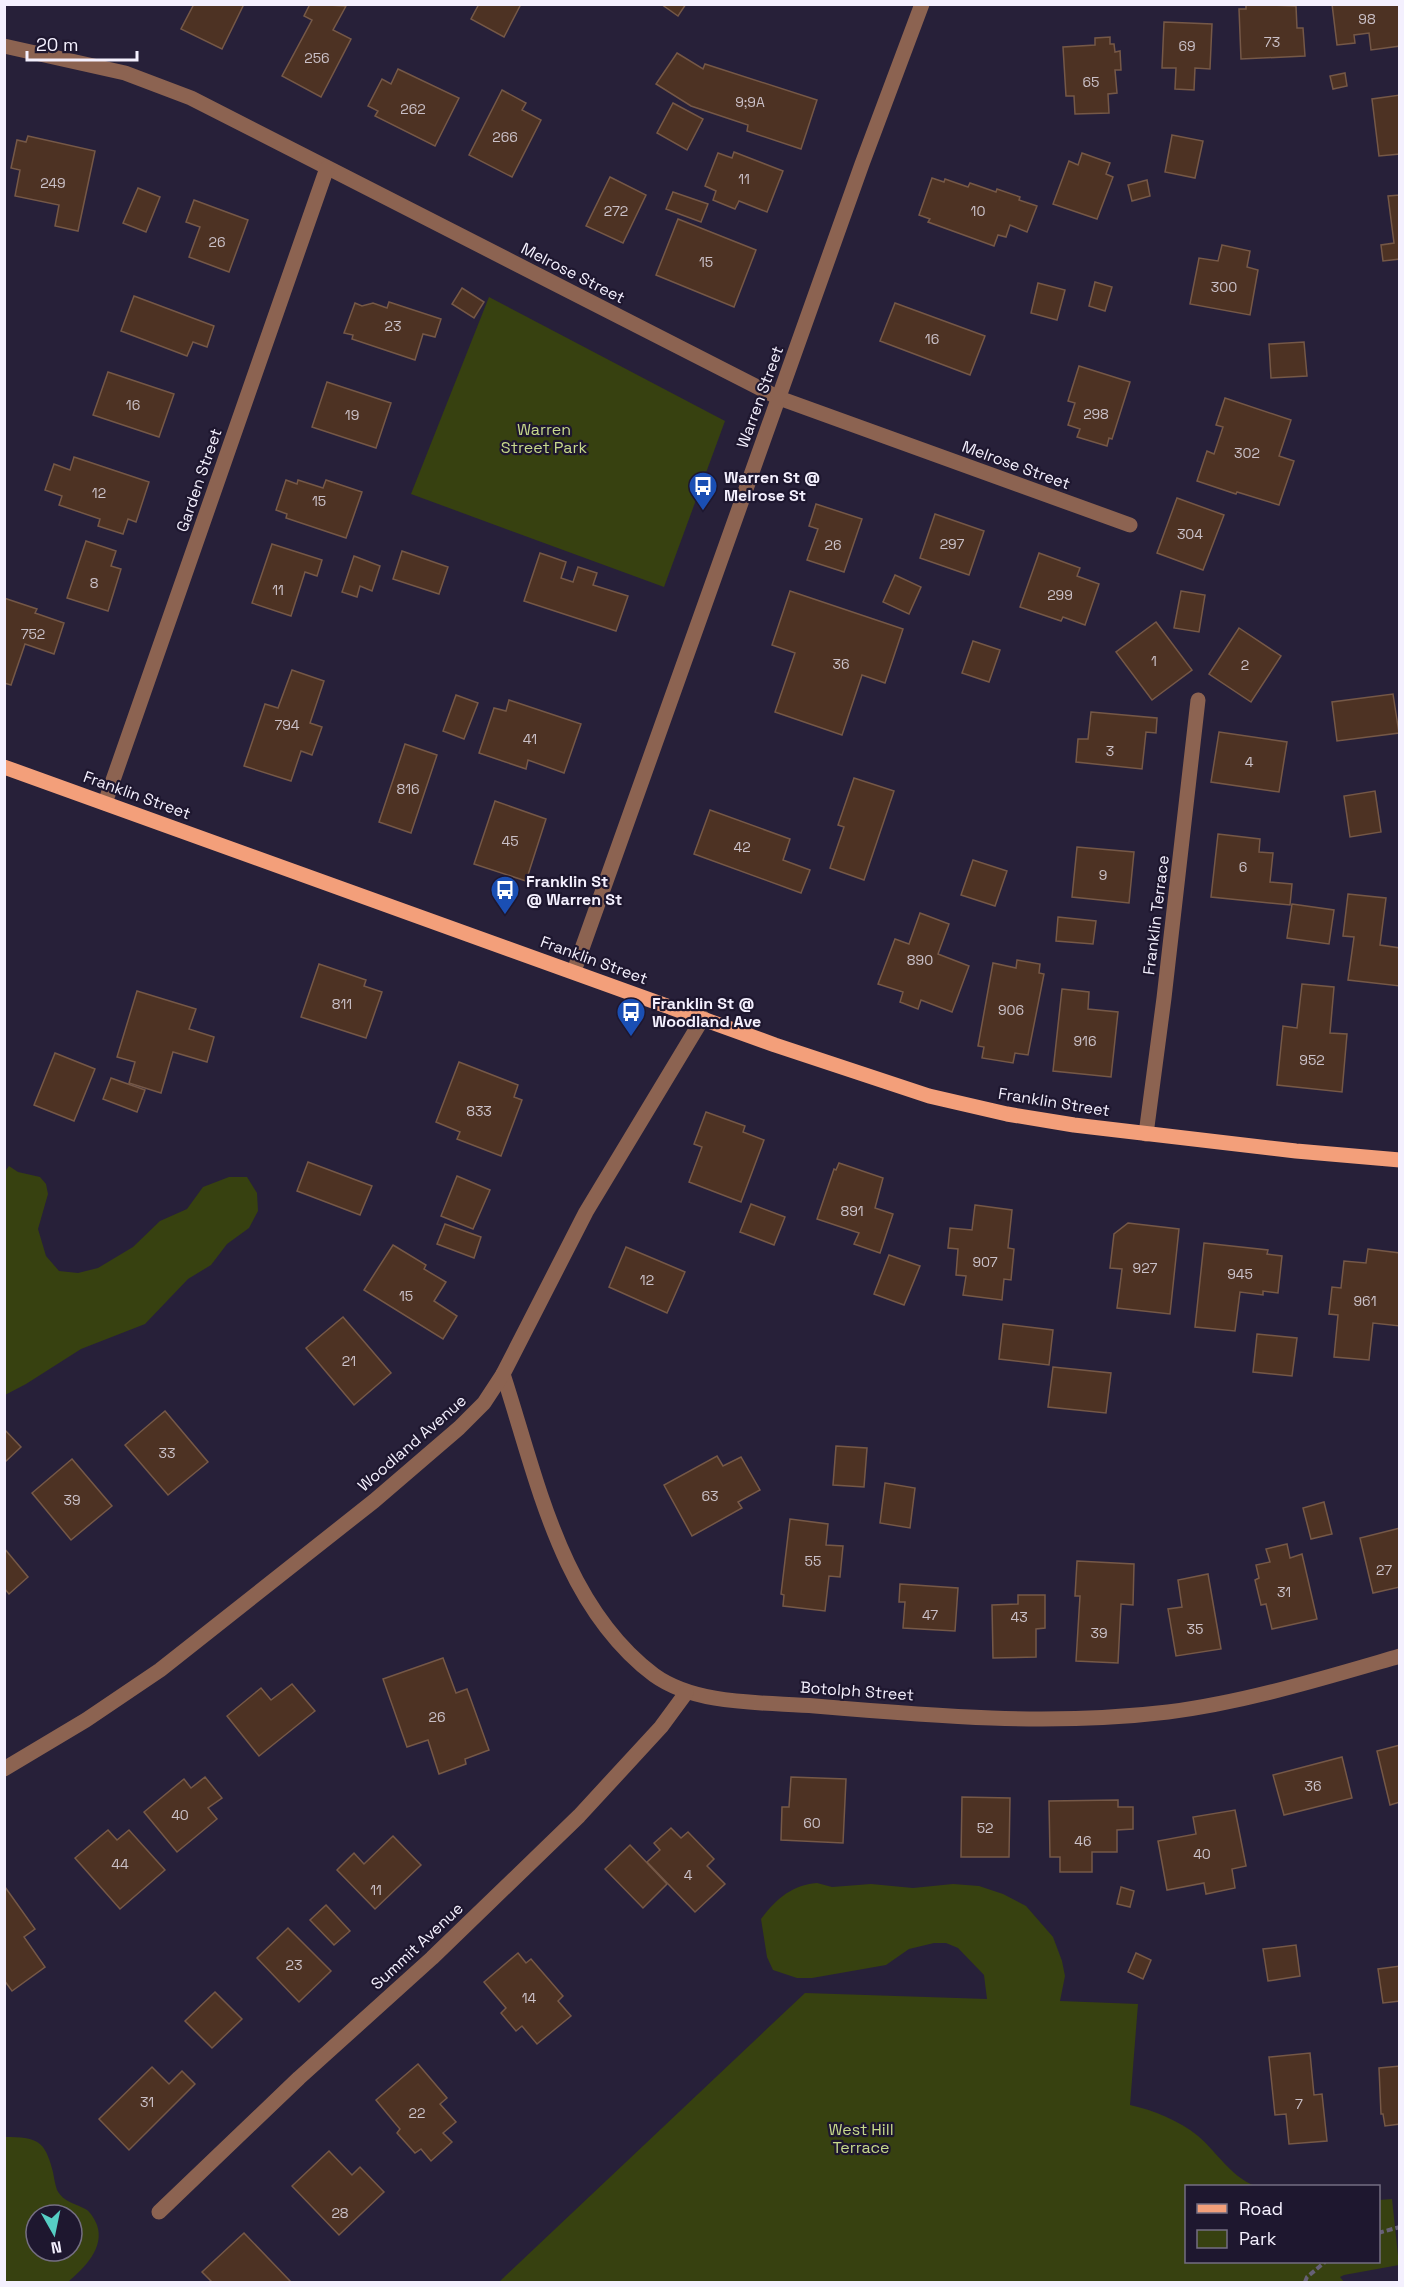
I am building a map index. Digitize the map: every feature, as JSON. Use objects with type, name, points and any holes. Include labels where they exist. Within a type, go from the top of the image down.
[{"type":"main road","name":"Franklin Street","points":[[4,767],[858,1074],[929,1096],[1007,1114],[1146,1134],[1400,1160]]},
{"type":"street","name":"Warren Street","points":[[574,971],[862,164],[922,4]]},
{"type":"street","name":"Melrose Street","points":[[4,46],[98,66],[159,85],[191,98],[779,398],[1130,525]]},
{"type":"street","name":"Garden Street","points":[[105,803],[327,168]]},
{"type":"street","name":"Franklin Terrace","points":[[1146,1134],[1198,700]]},
{"type":"street","name":"Woodland Avenue","points":[[4,1769],[86,1720],[160,1670],[374,1501],[459,1428],[484,1403],[503,1374],[586,1212],[703,1018]]},
{"type":"street","name":"Botolph Street","points":[[503,1374],[556,1536],[577,1585],[605,1625],[633,1656],[653,1674],[686,1693],[753,1701],[1002,1718],[1127,1716],[1195,1707],[1255,1695],[1400,1656]]},
{"type":"street","name":"Summit Avenue","points":[[159,2212],[299,2078],[432,1958],[579,1816],[662,1727],[686,1693]]},
{"type":"path","points":[[1380,2232],[1400,2227]]},
{"type":"path","points":[[1305,2283],[1307,2277],[1324,2263]]},
{"type":"green space","name":"Warren Street Park","points":[[489,297],[725,421],[664,587],[411,494]]},
{"type":"green space","points":[[9,1166],[18,1172],[40,1177],[46,1184],[48,1194],[38,1229],[46,1256],[59,1271],[78,1273],[98,1268],[133,1247],[160,1221],[187,1209],[203,1187],[229,1177],[247,1177],[257,1193],[258,1211],[249,1228],[227,1244],[211,1265],[188,1279],[145,1324],[81,1349],[5,1395],[4,1173]]},
{"type":"green space","name":"West Hill Terrace","points":[[817,1883],[832,1887],[871,1884],[913,1888],[953,1884],[979,1886],[1003,1894],[1026,1906],[1053,1937],[1065,1976],[1060,2001],[1138,2004],[1130,2105],[1166,2117],[1191,2131],[1231,2170],[1253,2185],[1185,2185],[1185,2263],[1380,2263],[1380,2200],[1392,2199],[1399,2265],[1344,2275],[1340,2277],[1344,2282],[499,2282],[805,1993],[987,1999],[984,1975],[958,1948],[946,1943],[934,1943],[909,1949],[886,1965],[812,1978],[797,1978],[773,1970],[767,1957],[761,1919],[785,1894],[808,1884]]},
{"type":"green space","points":[[5,2137],[25,2138],[38,2142],[47,2153],[57,2190],[73,2203],[24,2203],[24,2263],[84,2263],[84,2208],[97,2225],[98,2242],[92,2257],[68,2282],[5,2282]]},
{"type":"building","points":[[194,4],[244,4],[222,49],[181,29]]},
{"type":"building","points":[[310,4],[346,6],[333,30],[351,39],[321,97],[282,76],[312,20],[304,16]]},
{"type":"building","points":[[479,4],[521,4],[504,37],[471,19]]},
{"type":"building","points":[[661,4],[686,4],[678,16]]},
{"type":"building","points":[[1246,4],[1296,6],[1297,28],[1303,28],[1305,56],[1241,59],[1239,9],[1246,9]]},
{"type":"building","points":[[1332,4],[1400,4],[1400,46],[1371,50],[1369,33],[1354,35],[1355,43],[1337,45]]},
{"type":"building","points":[[1164,22],[1212,24],[1210,69],[1195,68],[1194,90],[1175,89],[1176,68],[1162,68]]},
{"type":"building","points":[[1110,37],[1110,44],[1114,44],[1115,52],[1120,51],[1121,70],[1115,70],[1117,93],[1108,94],[1109,113],[1075,114],[1074,96],[1066,96],[1063,47],[1095,45],[1095,38]]},
{"type":"building","points":[[677,53],[703,69],[705,64],[817,100],[801,149],[747,131],[748,125],[691,106],[656,84]]},
{"type":"building","points":[[398,69],[459,98],[435,146],[375,116],[378,111],[368,106],[382,79],[391,84]]},
{"type":"building","points":[[1345,73],[1347,86],[1333,89],[1330,76]]},
{"type":"building","points":[[502,90],[526,103],[522,110],[541,120],[512,177],[469,155]]},
{"type":"building","points":[[1400,95],[1400,154],[1379,156],[1372,99]]},
{"type":"building","points":[[673,103],[703,119],[687,150],[657,133]]},
{"type":"building","points":[[1172,135],[1203,141],[1195,178],[1165,172]]},
{"type":"building","points":[[28,136],[95,151],[78,231],[55,226],[59,205],[15,196],[20,170],[11,168],[17,140],[26,142]]},
{"type":"building","points":[[734,152],[783,171],[767,212],[739,201],[735,209],[713,200],[716,191],[705,186],[718,153],[732,158]]},
{"type":"building","points":[[1082,153],[1110,163],[1106,174],[1113,177],[1097,219],[1053,204],[1069,161],[1078,165]]},
{"type":"building","points":[[610,177],[646,195],[623,243],[586,226]]},
{"type":"building","points":[[932,178],[944,182],[945,179],[968,187],[970,183],[996,192],[997,189],[1037,206],[1027,232],[1010,225],[1006,237],[998,235],[994,246],[928,222],[930,219],[919,215]]},
{"type":"building","points":[[1147,180],[1150,196],[1132,201],[1128,185]]},
{"type":"building","points":[[138,188],[160,197],[146,232],[123,223]]},
{"type":"building","points":[[673,192],[708,204],[701,222],[666,209]]},
{"type":"building","points":[[1400,195],[1400,259],[1383,261],[1381,245],[1394,243],[1388,196]]},
{"type":"building","points":[[194,200],[248,220],[229,272],[189,257],[200,227],[186,222]]},
{"type":"building","points":[[678,219],[756,250],[734,307],[656,275]]},
{"type":"building","points":[[1222,245],[1250,251],[1247,267],[1258,270],[1250,315],[1190,304],[1199,258],[1218,261]]},
{"type":"building","points":[[1095,282],[1112,287],[1105,311],[1089,306]]},
{"type":"building","points":[[1038,283],[1065,290],[1057,320],[1031,313]]},
{"type":"building","points":[[462,288],[484,302],[474,318],[452,304]]},
{"type":"building","points":[[134,296],[214,326],[207,347],[193,342],[187,356],[121,331]]},
{"type":"building","points":[[389,302],[441,319],[435,337],[423,334],[415,360],[352,339],[353,335],[344,333],[355,303],[362,306],[373,303],[387,308]]},
{"type":"building","points":[[895,303],[985,336],[970,375],[880,341]]},
{"type":"building","points":[[1304,342],[1307,376],[1271,378],[1269,344]]},
{"type":"building","points":[[1079,366],[1130,382],[1112,439],[1109,438],[1107,446],[1077,437],[1080,429],[1068,425],[1075,403],[1068,401]]},
{"type":"building","points":[[108,372],[174,394],[159,437],[93,415]]},
{"type":"building","points":[[327,382],[391,403],[376,448],[312,427]]},
{"type":"building","points":[[1225,398],[1291,420],[1279,456],[1294,461],[1279,505],[1197,481],[1207,451],[1214,454],[1223,427],[1216,425]]},
{"type":"building","points":[[74,457],[149,482],[136,522],[128,519],[123,534],[98,526],[100,519],[59,505],[62,496],[45,490],[54,464],[70,470]]},
{"type":"building","points":[[286,480],[297,484],[298,480],[323,488],[326,480],[362,492],[346,538],[286,518],[287,514],[276,510]]},
{"type":"building","points":[[1177,498],[1224,515],[1203,570],[1157,553]]},
{"type":"building","points":[[816,504],[862,519],[844,572],[807,560],[818,529],[809,526]]},
{"type":"building","points":[[935,514],[984,531],[969,575],[920,558]]},
{"type":"building","points":[[86,541],[116,551],[111,566],[121,569],[108,611],[67,598]]},
{"type":"building","points":[[272,544],[322,560],[317,576],[305,572],[291,616],[252,603]]},
{"type":"building","points":[[402,551],[448,567],[439,594],[393,579]]},
{"type":"building","points":[[540,553],[566,562],[561,578],[573,582],[578,567],[597,573],[593,585],[628,596],[616,631],[524,601]]},
{"type":"building","points":[[1039,553],[1080,568],[1077,576],[1099,584],[1085,625],[1063,617],[1061,621],[1020,607]]},
{"type":"building","points":[[354,556],[380,566],[372,591],[360,586],[357,597],[342,592]]},
{"type":"building","points":[[895,575],[921,587],[909,614],[883,602]]},
{"type":"building","points":[[790,591],[903,629],[885,683],[862,675],[842,735],[775,712],[795,653],[772,645]]},
{"type":"building","points":[[1181,591],[1205,595],[1199,632],[1174,628]]},
{"type":"building","points":[[4,598],[37,609],[35,613],[64,623],[54,654],[25,644],[11,685],[4,683]]},
{"type":"building","points":[[1156,622],[1192,670],[1152,700],[1116,652]]},
{"type":"building","points":[[1239,628],[1281,656],[1251,702],[1209,674]]},
{"type":"building","points":[[973,641],[1000,650],[989,682],[962,673]]},
{"type":"building","points":[[292,670],[324,681],[310,723],[322,727],[312,755],[301,751],[291,781],[244,766],[265,704],[278,708]]},
{"type":"building","points":[[1393,694],[1399,733],[1337,741],[1332,702]]},
{"type":"building","points":[[456,695],[478,703],[464,739],[443,731]]},
{"type":"building","points":[[509,700],[581,724],[564,773],[528,760],[526,769],[479,753],[494,708],[506,711]]},
{"type":"building","points":[[1091,712],[1157,718],[1156,733],[1146,732],[1142,769],[1076,762],[1078,739],[1088,739]]},
{"type":"building","points":[[1219,732],[1287,742],[1279,792],[1211,782]]},
{"type":"building","points":[[405,744],[437,755],[411,833],[379,822]]},
{"type":"building","points":[[854,778],[894,791],[864,880],[830,868],[844,827],[838,825]]},
{"type":"building","points":[[1375,791],[1381,832],[1350,837],[1344,796]]},
{"type":"building","points":[[495,801],[546,819],[526,881],[474,864]]},
{"type":"building","points":[[710,810],[790,839],[783,860],[810,870],[801,893],[694,854]]},
{"type":"building","points":[[1218,834],[1260,839],[1259,852],[1273,853],[1270,882],[1292,884],[1290,905],[1211,897]]},
{"type":"building","points":[[1077,847],[1134,852],[1129,903],[1072,897]]},
{"type":"building","points":[[973,860],[1007,871],[995,906],[961,895]]},
{"type":"building","points":[[1348,894],[1386,898],[1380,945],[1400,948],[1400,986],[1348,980],[1354,937],[1343,936]]},
{"type":"building","points":[[1292,904],[1334,910],[1329,944],[1287,938]]},
{"type":"building","points":[[920,913],[949,924],[938,954],[969,966],[952,1012],[921,1000],[918,1009],[900,1002],[903,992],[878,984],[895,939],[909,944]]},
{"type":"building","points":[[1058,917],[1096,921],[1093,944],[1056,941]]},
{"type":"building","points":[[1017,960],[1040,964],[1039,973],[1044,974],[1028,1055],[1015,1053],[1013,1063],[982,1058],[984,1047],[978,1046],[993,963],[1016,968]]},
{"type":"building","points":[[319,964],[366,980],[364,986],[382,992],[366,1038],[301,1017]]},
{"type":"building","points":[[1302,984],[1334,987],[1330,1033],[1347,1034],[1342,1092],[1277,1085],[1283,1026],[1297,1028]]},
{"type":"building","points":[[1062,989],[1089,992],[1088,1009],[1118,1012],[1111,1077],[1053,1071]]},
{"type":"building","points":[[137,991],[196,1009],[189,1029],[214,1037],[207,1062],[173,1052],[161,1093],[129,1083],[135,1062],[117,1057]]},
{"type":"building","points":[[55,1053],[95,1069],[74,1121],[34,1105]]},
{"type":"building","points":[[459,1062],[518,1085],[514,1097],[522,1100],[501,1156],[457,1139],[460,1132],[436,1122]]},
{"type":"building","points":[[111,1078],[145,1090],[137,1112],[103,1099]]},
{"type":"building","points":[[706,1112],[745,1126],[743,1132],[764,1140],[741,1202],[689,1182],[702,1147],[694,1144]]},
{"type":"building","points":[[308,1162],[372,1186],[360,1215],[297,1191]]},
{"type":"building","points":[[839,1163],[883,1178],[875,1208],[893,1214],[880,1253],[854,1244],[859,1233],[817,1219],[834,1169],[836,1170]]},
{"type":"building","points":[[457,1176],[490,1190],[473,1229],[441,1216]]},
{"type":"building","points":[[751,1204],[785,1217],[774,1245],[740,1232]]},
{"type":"building","points":[[975,1205],[1012,1210],[1008,1248],[1014,1249],[1011,1280],[1004,1279],[1002,1300],[963,1295],[966,1276],[956,1275],[958,1249],[948,1248],[950,1228],[972,1230]]},
{"type":"building","points":[[1128,1223],[1179,1229],[1170,1314],[1117,1308],[1122,1269],[1110,1268],[1114,1234]]},
{"type":"building","points":[[445,1224],[481,1237],[474,1258],[437,1244]]},
{"type":"building","points":[[1204,1243],[1268,1250],[1267,1254],[1282,1256],[1278,1293],[1263,1291],[1263,1295],[1240,1292],[1235,1331],[1195,1327]]},
{"type":"building","points":[[393,1245],[426,1265],[424,1269],[446,1282],[434,1301],[457,1316],[443,1339],[364,1290]]},
{"type":"building","points":[[626,1247],[685,1272],[667,1313],[609,1287]]},
{"type":"building","points":[[1368,1249],[1400,1253],[1400,1326],[1373,1323],[1369,1360],[1334,1357],[1338,1315],[1329,1314],[1332,1287],[1341,1288],[1344,1261],[1366,1263]]},
{"type":"building","points":[[889,1255],[920,1266],[904,1305],[874,1294]]},
{"type":"building","points":[[343,1317],[391,1373],[354,1405],[306,1348]]},
{"type":"building","points":[[1003,1324],[1053,1330],[1049,1365],[999,1359]]},
{"type":"building","points":[[1257,1334],[1297,1338],[1292,1376],[1253,1372]]},
{"type":"building","points":[[1053,1367],[1111,1373],[1106,1413],[1048,1407]]},
{"type":"building","points":[[165,1411],[208,1462],[168,1495],[125,1445]]},
{"type":"building","points":[[4,1429],[21,1447],[5,1462],[4,1462]]},
{"type":"building","points":[[836,1446],[867,1448],[864,1487],[833,1485]]},
{"type":"building","points":[[717,1456],[723,1466],[741,1457],[760,1490],[738,1502],[742,1508],[692,1536],[664,1485]]},
{"type":"building","points":[[72,1459],[112,1506],[71,1540],[32,1493]]},
{"type":"building","points":[[885,1483],[915,1488],[910,1528],[880,1523]]},
{"type":"building","points":[[1324,1502],[1332,1534],[1311,1539],[1303,1508]]},
{"type":"building","points":[[790,1519],[828,1524],[826,1545],[843,1546],[840,1577],[829,1576],[825,1611],[783,1606],[784,1595],[781,1594]]},
{"type":"building","points":[[1400,1528],[1400,1587],[1373,1593],[1360,1538]]},
{"type":"building","points":[[1287,1544],[1290,1558],[1302,1554],[1317,1619],[1272,1629],[1266,1604],[1261,1605],[1255,1580],[1259,1578],[1256,1565],[1270,1562],[1266,1549]]},
{"type":"building","points":[[4,1548],[28,1577],[9,1594],[4,1588]]},
{"type":"building","points":[[1077,1561],[1134,1564],[1133,1605],[1121,1604],[1118,1663],[1076,1661],[1080,1596],[1075,1596]]},
{"type":"building","points":[[1208,1574],[1221,1649],[1176,1656],[1168,1609],[1182,1607],[1178,1580]]},
{"type":"building","points":[[900,1584],[958,1588],[955,1631],[903,1628],[905,1602],[899,1602]]},
{"type":"building","points":[[1018,1595],[1045,1595],[1045,1628],[1036,1629],[1036,1657],[993,1658],[992,1605],[1018,1604]]},
{"type":"building","points":[[443,1658],[456,1693],[467,1689],[489,1750],[465,1759],[466,1764],[439,1774],[428,1740],[407,1747],[383,1679]]},
{"type":"building","points":[[292,1684],[315,1711],[259,1756],[227,1716],[261,1688],[271,1700]]},
{"type":"building","points":[[1400,1745],[1400,1802],[1390,1805],[1377,1751]]},
{"type":"building","points":[[1342,1757],[1352,1798],[1284,1815],[1273,1775]]},
{"type":"building","points":[[205,1777],[222,1798],[208,1808],[217,1819],[177,1852],[144,1812],[184,1779],[191,1788]]},
{"type":"building","points":[[791,1777],[846,1779],[843,1843],[781,1840],[782,1807],[789,1807]]},
{"type":"building","points":[[962,1797],[1010,1798],[1009,1857],[961,1857]]},
{"type":"building","points":[[1118,1800],[1118,1807],[1133,1807],[1133,1829],[1117,1830],[1117,1852],[1092,1852],[1092,1872],[1060,1872],[1060,1857],[1050,1857],[1049,1801]]},
{"type":"building","points":[[1235,1810],[1246,1866],[1232,1869],[1235,1888],[1206,1894],[1204,1883],[1167,1890],[1158,1841],[1196,1834],[1193,1817]]},
{"type":"building","points":[[671,1828],[681,1838],[688,1832],[714,1859],[707,1866],[725,1884],[695,1912],[647,1862],[660,1850],[654,1843]]},
{"type":"building","points":[[108,1830],[117,1840],[129,1830],[165,1870],[120,1909],[75,1858]]},
{"type":"building","points":[[393,1836],[421,1865],[375,1909],[337,1870],[354,1853],[364,1864]]},
{"type":"building","points":[[630,1845],[667,1884],[643,1908],[605,1869]]},
{"type":"building","points":[[5,1887],[35,1929],[24,1937],[45,1967],[12,1991],[4,1980]]},
{"type":"building","points":[[1121,1887],[1134,1891],[1130,1907],[1117,1904]]},
{"type":"building","points":[[326,1905],[350,1931],[334,1945],[310,1920]]},
{"type":"building","points":[[288,1928],[331,1971],[299,2002],[257,1958]]},
{"type":"building","points":[[1296,1945],[1300,1976],[1268,1981],[1263,1949]]},
{"type":"building","points":[[518,1953],[526,1963],[531,1959],[563,1996],[558,2001],[571,2016],[537,2044],[522,2026],[516,2031],[501,2013],[506,2008],[484,1982]]},
{"type":"building","points":[[1136,1953],[1151,1960],[1143,1979],[1128,1972]]},
{"type":"building","points":[[1400,1966],[1400,2001],[1383,2003],[1378,1969]]},
{"type":"building","points":[[215,1992],[242,2019],[212,2048],[185,2021]]},
{"type":"building","points":[[1310,2053],[1314,2095],[1322,2094],[1327,2141],[1289,2144],[1286,2114],[1275,2115],[1269,2057]]},
{"type":"building","points":[[418,2064],[447,2098],[440,2104],[456,2122],[443,2133],[452,2142],[431,2161],[421,2149],[415,2153],[397,2133],[400,2129],[376,2100]]},
{"type":"building","points":[[1400,2066],[1400,2124],[1385,2126],[1383,2114],[1381,2114],[1379,2068]]},
{"type":"building","points":[[152,2067],[169,2084],[182,2071],[195,2084],[129,2150],[99,2119]]},
{"type":"building","points":[[329,2151],[352,2175],[360,2167],[384,2192],[339,2235],[292,2186]]},
{"type":"building","points":[[244,2233],[291,2282],[212,2282],[202,2272]]},
{"type":"place","name":"Warren St @ Melrose St","points":[[703,512]]},
{"type":"place","name":"Franklin St @ Warren St","points":[[505,916]]},
{"type":"place","name":"Franklin St @ Woodland Ave","points":[[631,1038]]}]
